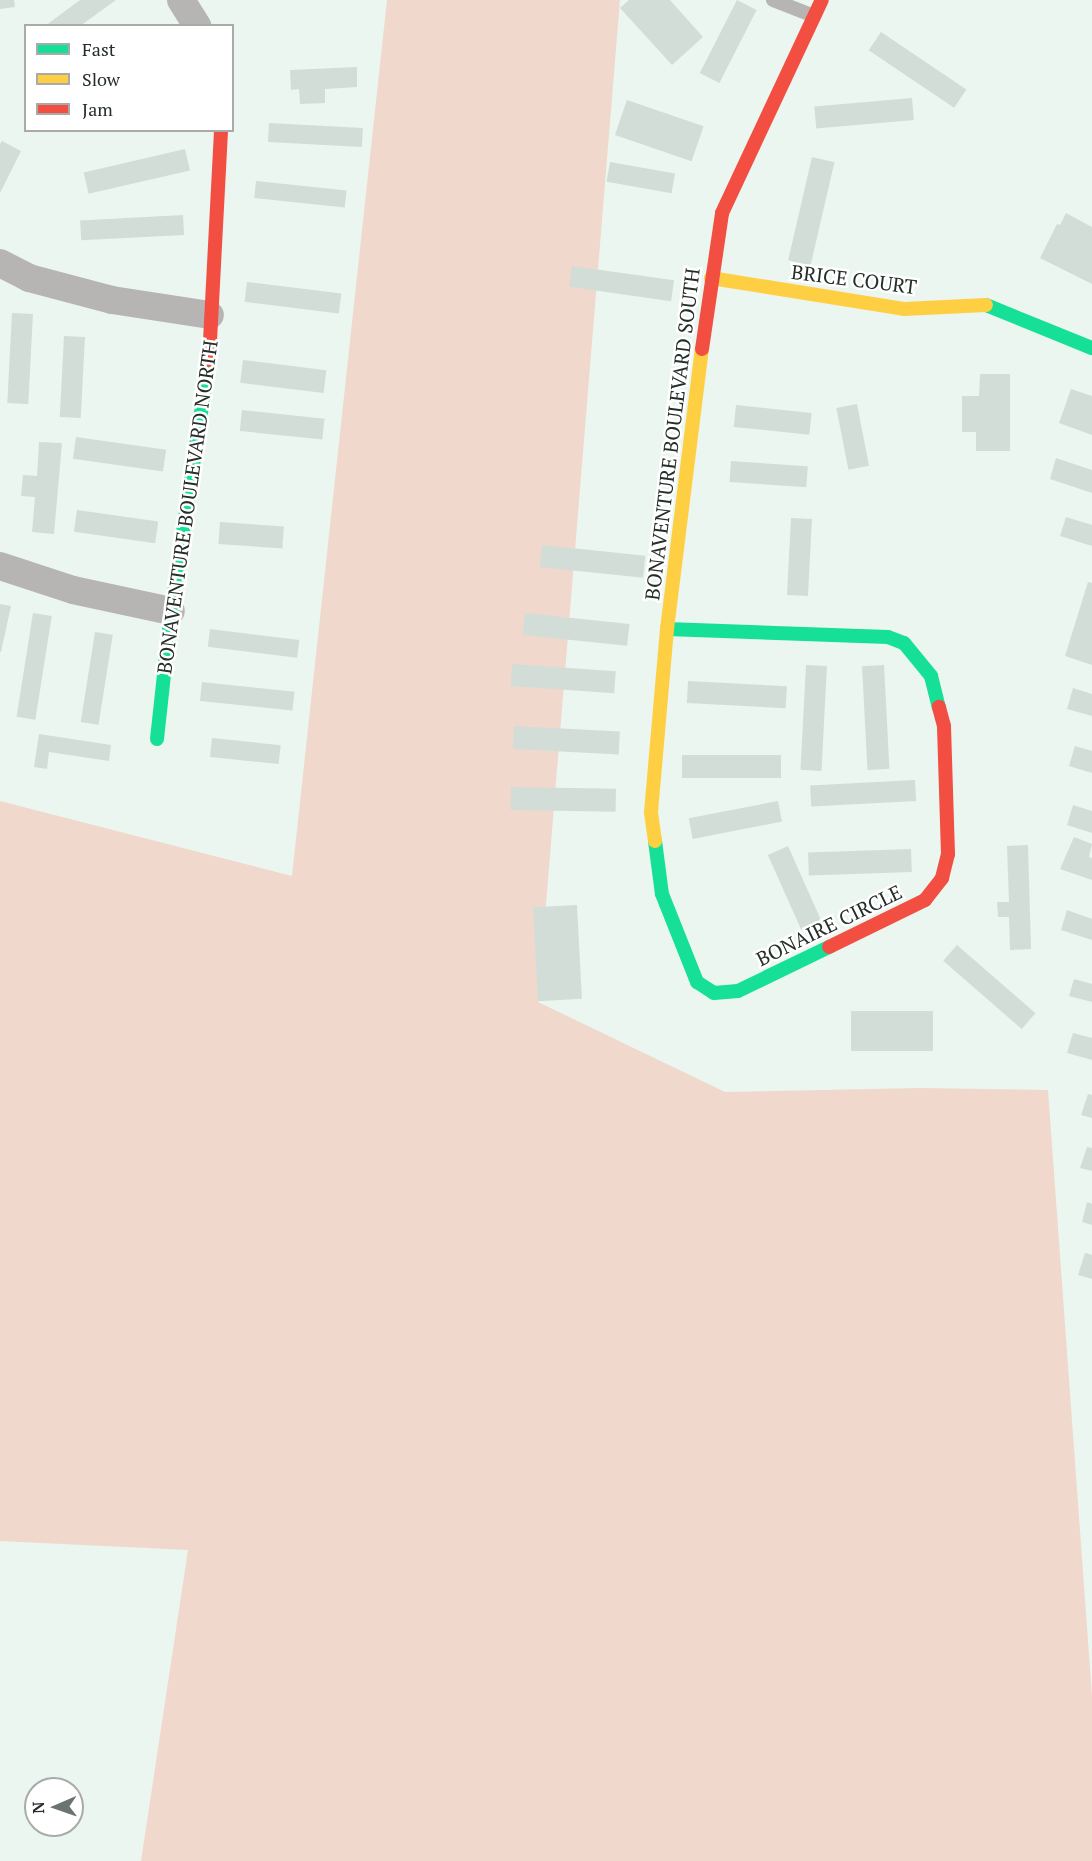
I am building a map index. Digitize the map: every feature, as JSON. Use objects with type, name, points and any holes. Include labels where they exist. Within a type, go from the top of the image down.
[{"type":"street","points":[[181,0],[196,24]]},
{"type":"street","name":"BONAVENTURE BOULEVARD SOUTH","points":[[662,894],[651,813],[667,629],[711,278],[722,213],[822,0]]},
{"type":"street","name":"BONAVENTURE BOULEVARD NORTH","points":[[157,739],[171,610],[210,352],[210,315],[221,132]]},
{"type":"street","points":[[0,263],[29,278],[112,300],[210,315]]},
{"type":"street","name":"BRICE COURT","points":[[711,278],[904,309],[984,304],[1092,348]]},
{"type":"street","points":[[0,566],[72,590],[171,610]]},
{"type":"street","name":"BONAIRE CIRCLE","points":[[662,894],[697,982],[714,993],[738,991],[925,900],[942,878],[948,854],[944,726],[931,676],[904,643],[888,637],[667,629]]},
{"type":"lane","points":[[773,0],[814,16]]},
{"type":"shaded area","points":[[387,0],[620,0],[538,1002],[725,1092],[920,1088],[1048,1090],[1092,1696],[1092,1861],[141,1861],[188,1550],[0,1541],[0,801],[292,876]]},
{"type":"building","points":[[0,0],[14,0],[15,7],[0,9]]},
{"type":"building","points":[[80,0],[116,0],[83,24],[48,24]]},
{"type":"building","points":[[629,0],[670,0],[703,37],[672,65],[620,8]]},
{"type":"building","points":[[737,0],[757,10],[719,83],[700,73]]},
{"type":"building","points":[[881,32],[966,90],[954,108],[869,50]]},
{"type":"building","points":[[357,67],[357,87],[325,89],[325,103],[300,104],[299,89],[291,90],[290,70]]},
{"type":"building","points":[[912,98],[914,120],[816,128],[814,107]]},
{"type":"building","points":[[627,100],[704,126],[692,161],[615,135]]},
{"type":"building","points":[[269,123],[363,128],[362,147],[268,142]]},
{"type":"building","points":[[2,141],[21,151],[0,193],[0,144]]},
{"type":"building","points":[[185,149],[190,170],[89,194],[84,172]]},
{"type":"building","points":[[812,157],[834,162],[811,265],[788,260]]},
{"type":"building","points":[[610,162],[675,173],[672,193],[607,182]]},
{"type":"building","points":[[256,181],[347,191],[345,207],[254,198]]},
{"type":"building","points":[[1066,213],[1092,227],[1092,284],[1040,258],[1057,224],[1060,225]]},
{"type":"building","points":[[183,215],[184,235],[81,240],[80,220]]},
{"type":"building","points":[[572,266],[674,280],[671,301],[569,287]]},
{"type":"building","points":[[247,282],[341,294],[339,313],[245,302]]},
{"type":"building","points":[[12,313],[33,314],[28,404],[7,403]]},
{"type":"building","points":[[64,336],[85,337],[81,418],[60,417]]},
{"type":"building","points":[[243,360],[326,370],[324,393],[240,383]]},
{"type":"building","points":[[980,374],[1010,374],[1010,451],[976,451],[976,432],[962,432],[962,396],[979,396]]},
{"type":"building","points":[[1071,389],[1092,396],[1092,435],[1059,423]]},
{"type":"building","points":[[857,404],[869,466],[848,470],[836,408]]},
{"type":"building","points":[[736,405],[812,413],[809,435],[734,427]]},
{"type":"building","points":[[242,410],[325,419],[322,440],[240,431]]},
{"type":"building","points":[[76,437],[166,450],[163,471],[73,459]]},
{"type":"building","points":[[39,442],[62,443],[54,534],[32,532],[35,497],[21,496],[23,475],[37,476]]},
{"type":"building","points":[[1056,458],[1092,470],[1092,493],[1050,479]]},
{"type":"building","points":[[731,461],[808,466],[806,487],[730,482]]},
{"type":"building","points":[[77,510],[158,521],[155,543],[74,532]]},
{"type":"building","points":[[1066,517],[1092,525],[1092,546],[1060,536]]},
{"type":"building","points":[[791,518],[812,519],[808,596],[787,595]]},
{"type":"building","points":[[220,522],[284,526],[282,548],[218,544]]},
{"type":"building","points":[[542,545],[645,556],[643,578],[540,567]]},
{"type":"building","points":[[1088,582],[1092,583],[1092,665],[1065,656]]},
{"type":"building","points":[[0,604],[11,606],[1,652],[0,652]]},
{"type":"building","points":[[33,613],[52,616],[35,720],[17,717]]},
{"type":"building","points":[[525,613],[629,624],[627,646],[523,635]]},
{"type":"building","points":[[210,629],[299,640],[297,658],[208,647]]},
{"type":"building","points":[[95,632],[113,635],[99,725],[81,722]]},
{"type":"building","points":[[512,664],[616,671],[614,693],[510,686]]},
{"type":"building","points":[[806,665],[827,666],[821,771],[801,770]]},
{"type":"building","points":[[884,665],[889,769],[867,770],[862,666]]},
{"type":"building","points":[[688,681],[787,686],[786,708],[687,703]]},
{"type":"building","points":[[202,682],[294,692],[293,711],[200,701]]},
{"type":"building","points":[[1073,688],[1092,694],[1092,716],[1067,709]]},
{"type":"building","points":[[514,726],[620,732],[619,755],[513,749]]},
{"type":"building","points":[[39,734],[111,745],[109,761],[49,752],[47,769],[34,767]]},
{"type":"building","points":[[212,738],[281,745],[279,764],[210,757]]},
{"type":"building","points":[[1075,746],[1092,751],[1092,773],[1069,766]]},
{"type":"building","points":[[682,755],[781,755],[781,778],[682,778]]},
{"type":"building","points":[[915,780],[916,801],[811,806],[810,785]]},
{"type":"building","points":[[511,787],[616,789],[616,812],[511,810]]},
{"type":"building","points":[[778,801],[782,822],[693,839],[689,818]]},
{"type":"building","points":[[1073,805],[1092,811],[1092,833],[1067,825]]},
{"type":"building","points":[[1074,837],[1092,844],[1089,857],[1092,858],[1092,880],[1060,869]]},
{"type":"building","points":[[1028,845],[1031,949],[1010,950],[1009,917],[998,917],[997,902],[1009,902],[1007,846]]},
{"type":"building","points":[[788,846],[821,921],[801,930],[768,855]]},
{"type":"building","points":[[911,849],[912,872],[809,876],[808,853]]},
{"type":"building","points":[[577,905],[582,999],[538,1001],[533,907]]},
{"type":"building","points":[[1067,910],[1092,919],[1092,940],[1061,930]]},
{"type":"building","points":[[957,945],[1035,1013],[1022,1029],[943,961]]},
{"type":"building","points":[[1074,979],[1092,984],[1092,1002],[1069,996]]},
{"type":"building","points":[[851,1011],[933,1011],[933,1051],[851,1051]]},
{"type":"building","points":[[1073,1033],[1092,1038],[1092,1060],[1067,1053]]},
{"type":"building","points":[[1088,1094],[1092,1095],[1092,1118],[1081,1115]]},
{"type":"building","points":[[1087,1147],[1092,1148],[1092,1171],[1080,1168]]},
{"type":"building","points":[[1087,1202],[1092,1204],[1092,1225],[1082,1222]]},
{"type":"building","points":[[1085,1253],[1092,1255],[1092,1279],[1078,1275]]},
{"type":"traffic: fast","points":[[986,305],[1092,348]]},
{"type":"traffic: fast","points":[[157,739],[171,611],[209,360]]},
{"type":"traffic: fast","points":[[667,629],[888,637],[904,643],[931,676],[939,707]]},
{"type":"traffic: fast","points":[[655,841],[662,894],[697,982],[714,993],[738,991],[829,947]]},
{"type":"traffic: slow","points":[[711,278],[904,309],[986,305]]},
{"type":"traffic: slow","points":[[655,841],[651,812],[667,629],[702,349]]},
{"type":"traffic: jam","points":[[702,349],[722,213],[822,0]]},
{"type":"traffic: jam","points":[[209,360],[221,132]]},
{"type":"traffic: jam","points":[[829,947],[925,900],[942,878],[948,854],[944,726],[939,707]]}]
